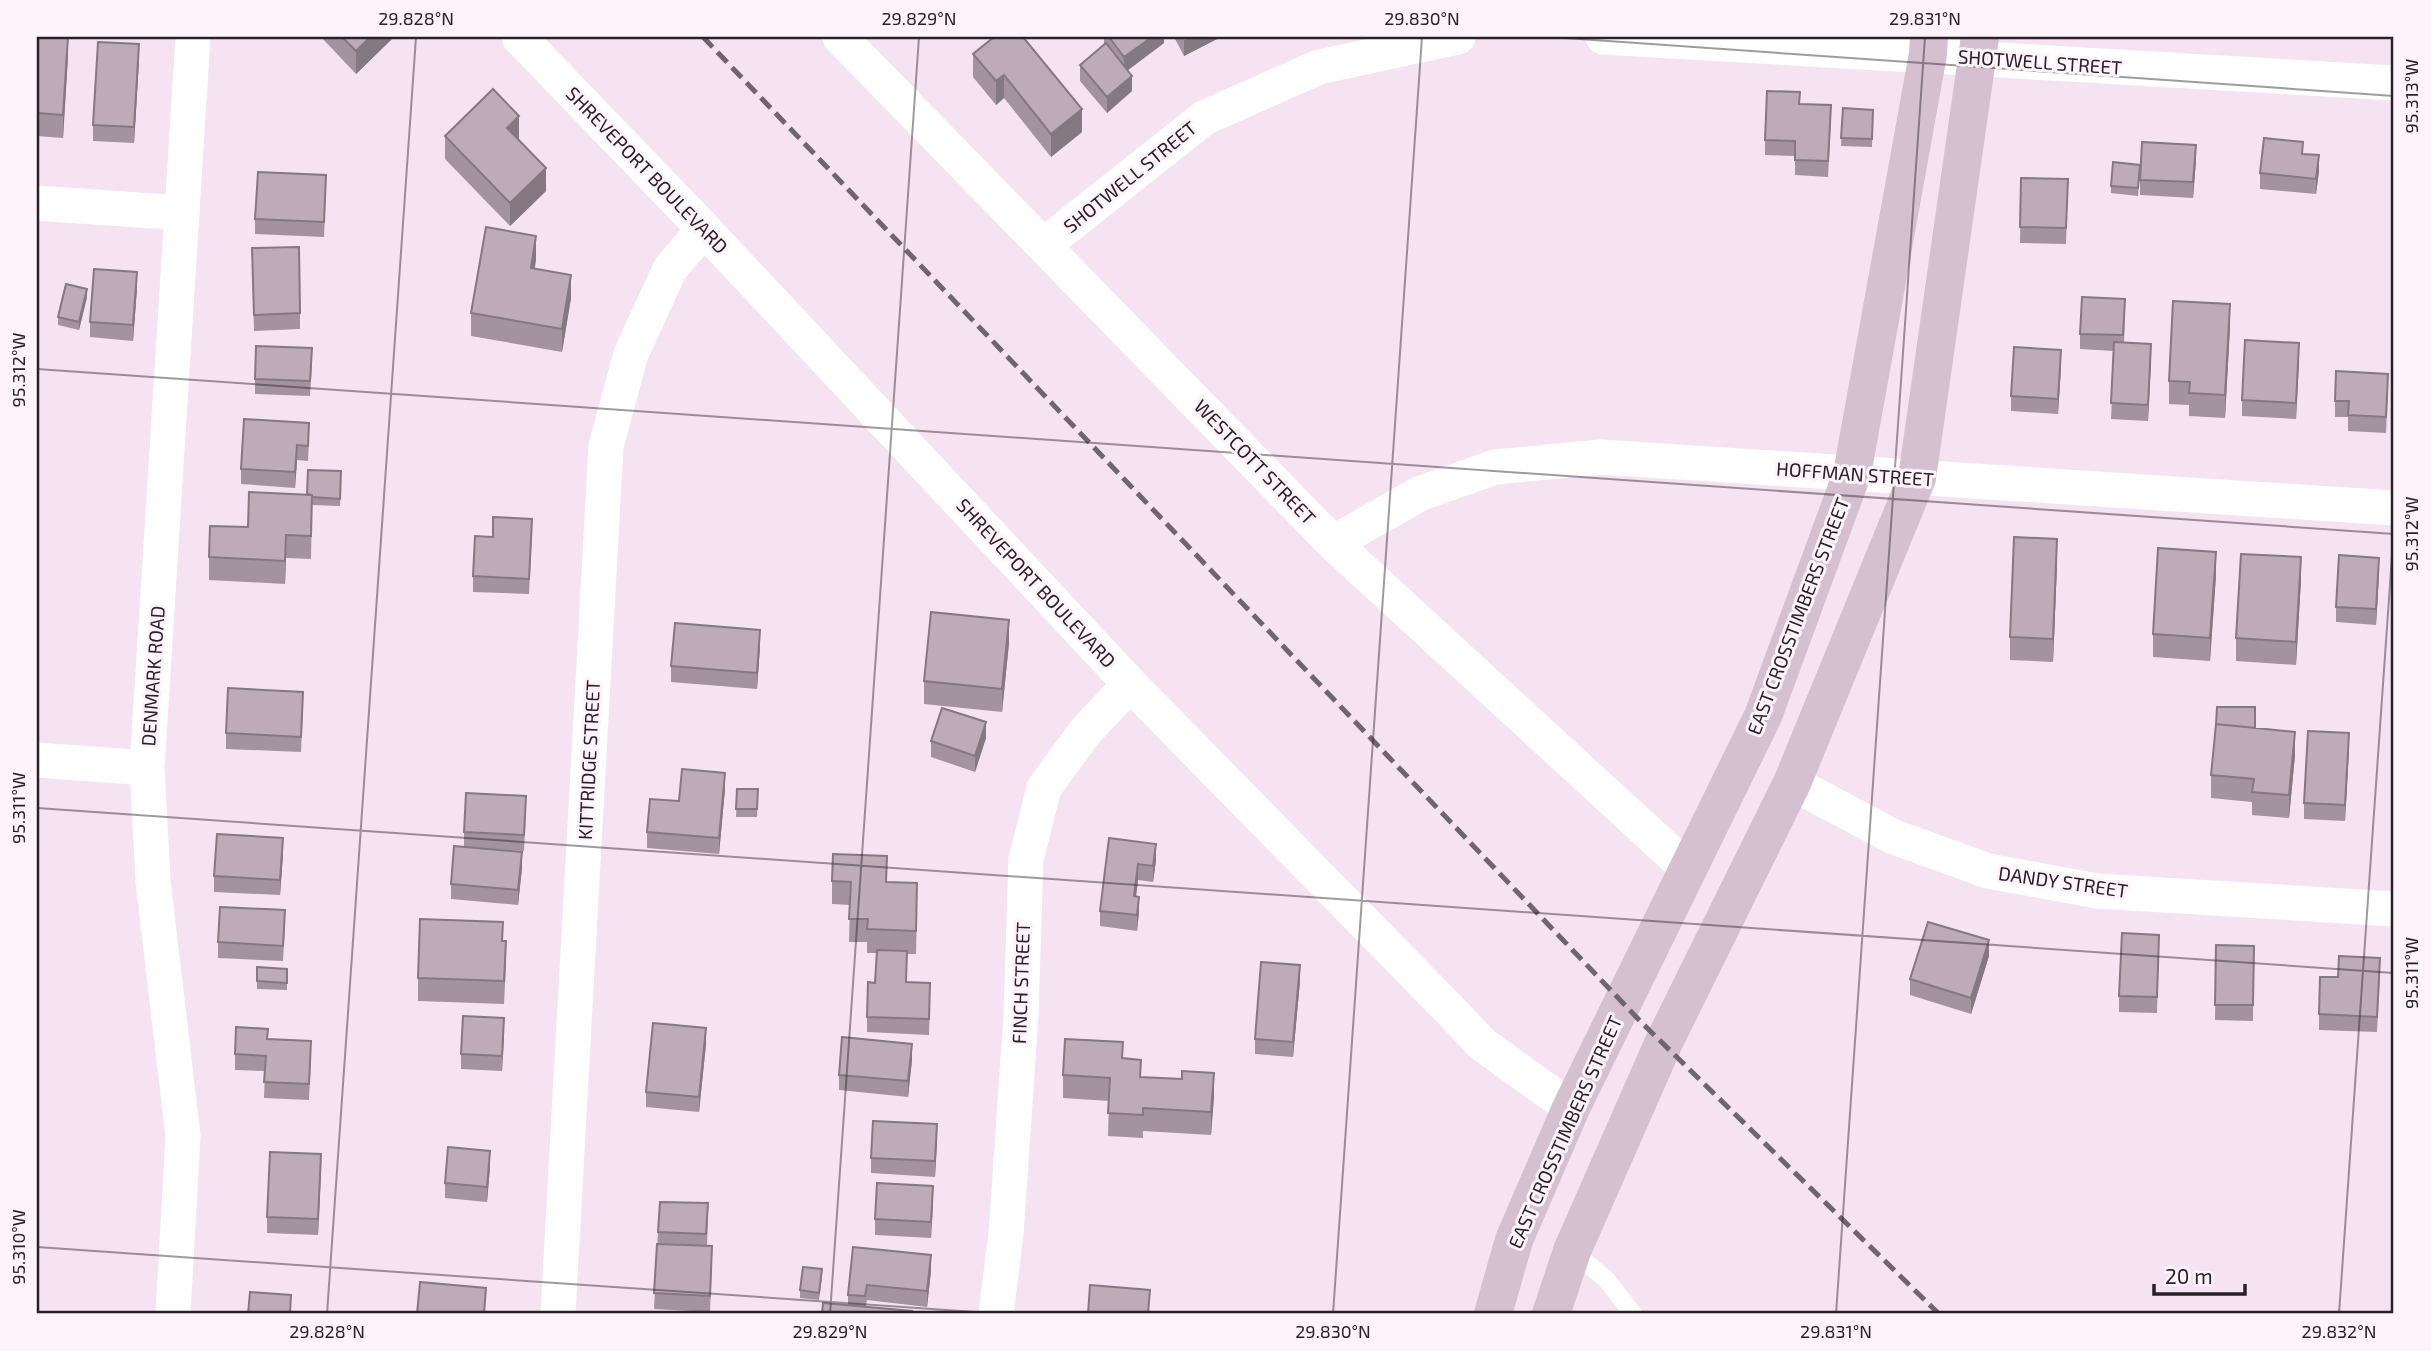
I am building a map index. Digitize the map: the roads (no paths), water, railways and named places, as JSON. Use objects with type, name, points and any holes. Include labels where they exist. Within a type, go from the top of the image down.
[{"type":"main road","name":"EAST CROSSTIMBERS STREET","points":[[1493,1314],[1514,1240],[1571,1108],[1763,716],[1852,474],[1928,46]]},
{"type":"main road","points":[[1551,1314],[1572,1251],[1663,1044],[1792,783],[1917,478],[1979,47]]},
{"type":"street","name":"DENMARK ROAD","points":[[173,1314],[183,1136],[153,881],[147,768],[193,37]]},
{"type":"street","name":"SHREVEPORT BOULEVARD","points":[[519,37],[704,229],[1130,684],[1482,1044],[1571,1108]]},
{"type":"street","name":"WESTCOTT STREET","points":[[840,37],[1333,543],[1688,869]]},
{"type":"street","name":"SHOTWELL STREET","points":[[1044,245],[1203,118],[1319,67],[1458,37]]},
{"type":"street","name":"SHOTWELL STREET","points":[[1603,37],[1979,47],[2120,68],[2394,83]]},
{"type":"street","points":[[37,203],[181,213]]},
{"type":"street","name":"KITTRIDGE STREET","points":[[558,1314],[606,446],[631,354],[670,269],[704,229]]},
{"type":"street","name":"HOFFMAN STREET","points":[[1333,543],[1419,494],[1494,467],[1601,457],[2394,508]]},
{"type":"street","name":"FINCH STREET","points":[[996,1314],[1006,1234],[1017,1069],[1026,859],[1044,788],[1085,732],[1130,684]]},
{"type":"street","points":[[37,760],[147,768]]},
{"type":"street","name":"DANDY STREET","points":[[1792,783],[1894,837],[1988,871],[2097,891],[2394,909]]},
{"type":"lane","points":[[1572,1251],[1607,1280],[1633,1314]]},
{"type":"railway","points":[[703,37],[1642,1023],[1939,1314]]}]
